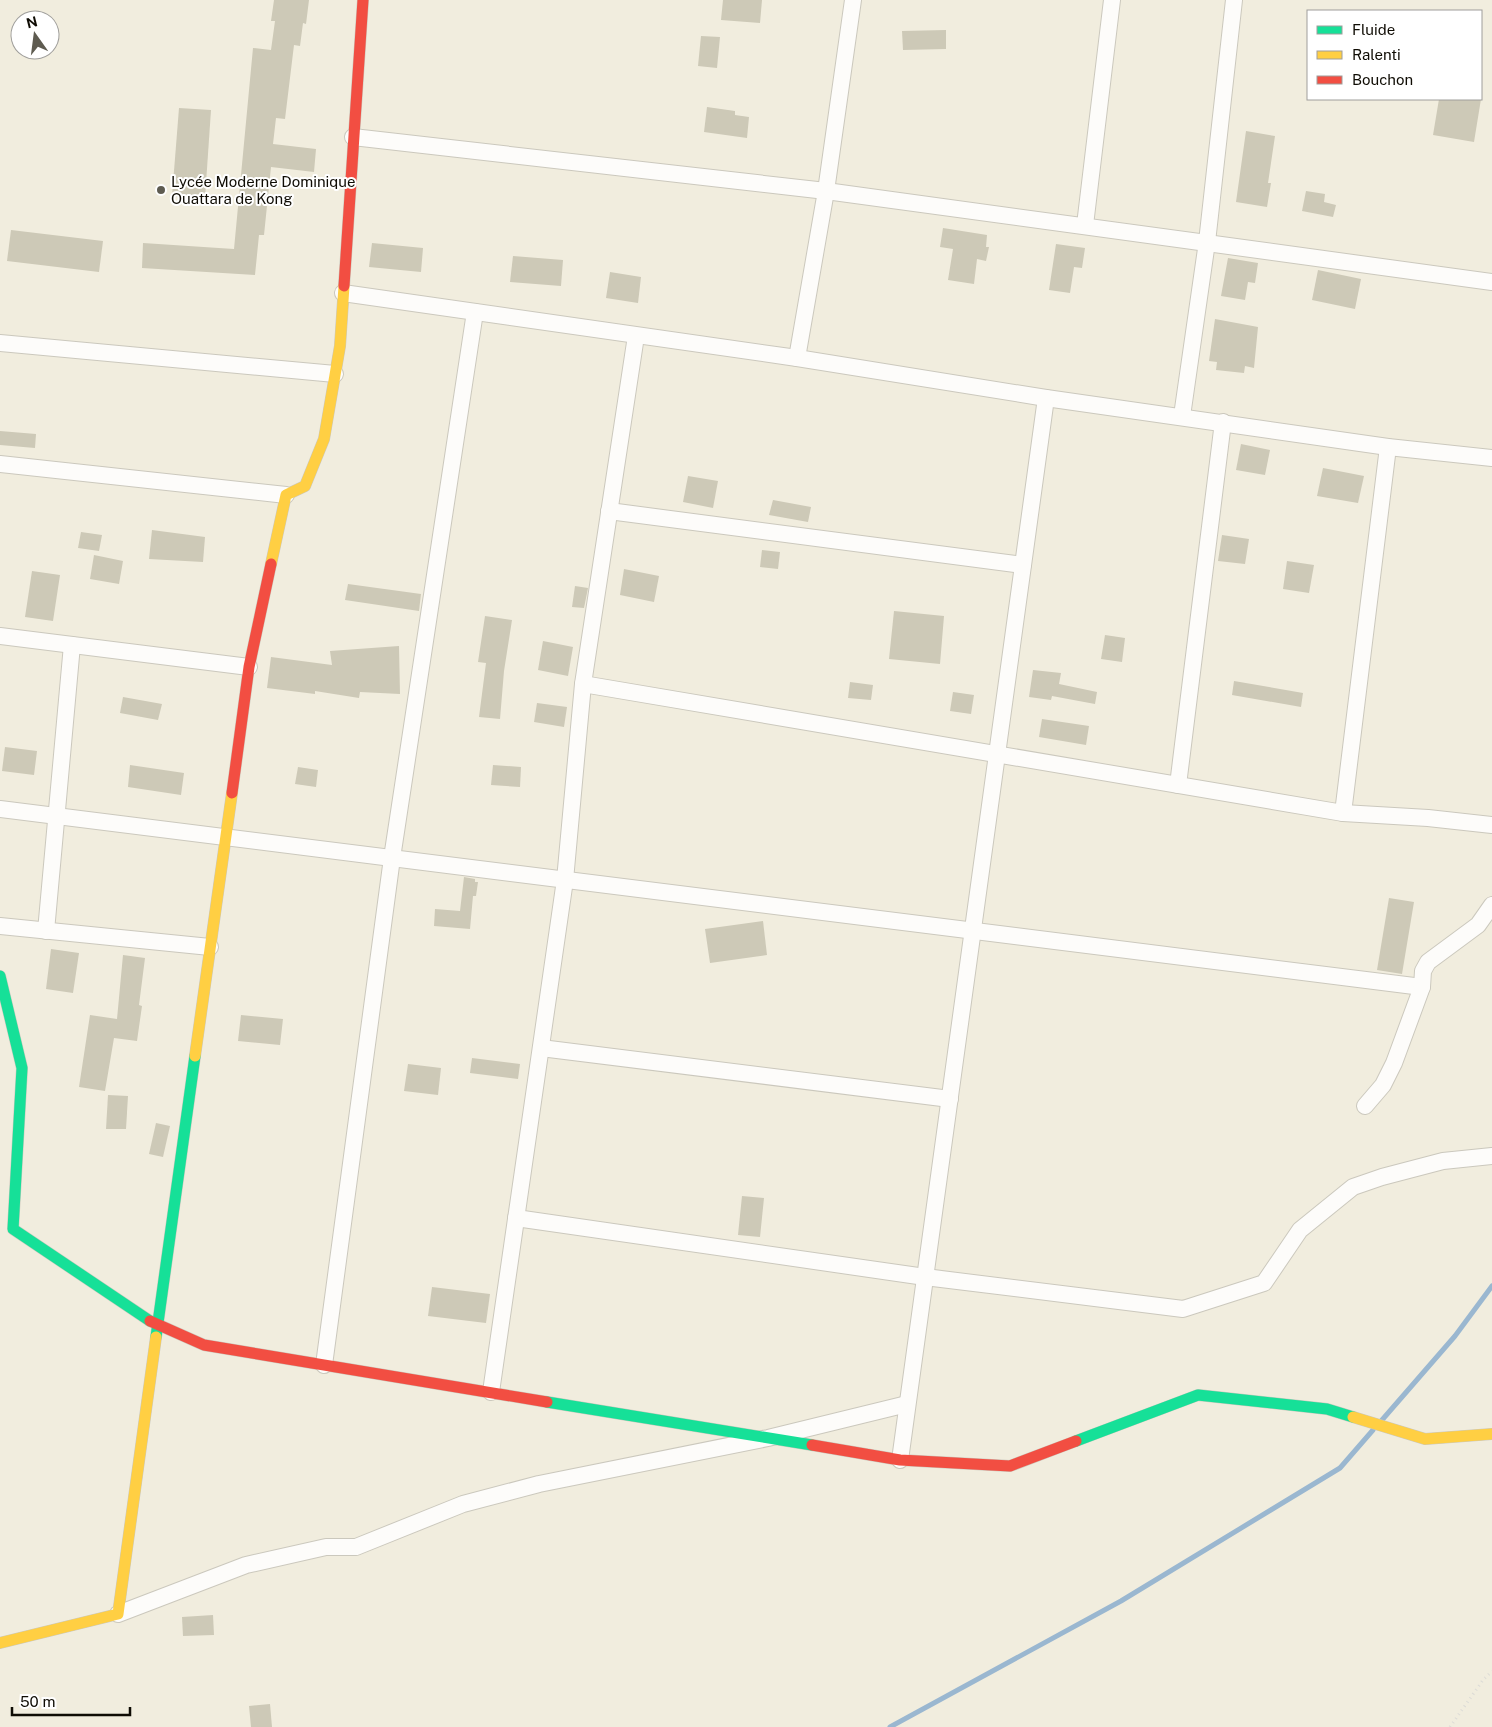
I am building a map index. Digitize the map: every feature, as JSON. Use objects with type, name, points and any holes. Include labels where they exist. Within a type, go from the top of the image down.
[{"type":"street","points":[[0,464],[286,495],[305,486],[324,439],[340,346],[342,293],[363,0]]},
{"type":"street","points":[[797,358],[826,191],[853,0]]},
{"type":"street","points":[[1085,225],[1112,0]]},
{"type":"street","points":[[1182,416],[1207,242],[1234,0]]},
{"type":"street","points":[[353,137],[826,191],[1492,282]]},
{"type":"street","points":[[342,293],[797,358],[1046,398],[1388,447],[1492,458]]},
{"type":"street","points":[[324,1365],[392,858],[474,312]]},
{"type":"street","points":[[491,1392],[565,880],[582,684],[636,336]]},
{"type":"street","points":[[0,343],[335,374]]},
{"type":"street","points":[[900,1460],[1046,398]]},
{"type":"street","points":[[1178,785],[1223,422]]},
{"type":"street","points":[[1343,813],[1388,447]]},
{"type":"street","points":[[118,1614],[250,667],[286,495]]},
{"type":"street","points":[[609,511],[1023,565]]},
{"type":"street","points":[[0,636],[250,667]]},
{"type":"street","points":[[46,930],[72,644]]},
{"type":"street","points":[[582,684],[1343,813],[1428,818],[1492,825]]},
{"type":"street","points":[[0,809],[1422,987]]},
{"type":"street","points":[[1364,1106],[1383,1085],[1394,1063],[1422,987],[1423,971],[1428,962],[1478,924],[1492,905]]},
{"type":"street","points":[[0,926],[210,947]]},
{"type":"street","points":[[0,976],[22,1068],[13,1229],[158,1326],[204,1345],[900,1460],[1010,1466],[1198,1395],[1327,1409],[1400,1433],[1425,1439],[1492,1434]]},
{"type":"street","points":[[541,1048],[950,1099]]},
{"type":"street","points":[[516,1218],[925,1277],[1183,1309],[1264,1283],[1300,1230],[1353,1187],[1382,1176],[1443,1161],[1492,1156]]},
{"type":"street","points":[[0,1643],[118,1614],[246,1565],[326,1547],[356,1547],[463,1504],[539,1484],[768,1438],[907,1404]]},
{"type":"path","points":[[1450,1727],[1483,1680],[1492,1671]]},
{"type":"building","points":[[274,0],[309,0],[306,24],[303,23],[300,46],[294,45],[285,119],[276,118],[273,144],[316,149],[314,172],[271,167],[264,235],[259,235],[255,275],[142,268],[143,243],[234,249],[253,48],[271,50],[275,21],[271,21]]},
{"type":"building","points":[[723,0],[762,0],[760,23],[721,20]]},
{"type":"building","points":[[946,30],[946,49],[903,50],[902,31]]},
{"type":"building","points":[[701,36],[720,37],[717,68],[698,66]]},
{"type":"building","points":[[1439,100],[1481,100],[1474,142],[1433,135]]},
{"type":"building","points":[[707,107],[735,111],[735,115],[749,117],[747,138],[704,132]]},
{"type":"building","points":[[179,108],[211,110],[205,198],[172,196]]},
{"type":"building","points":[[1246,131],[1275,136],[1268,183],[1271,183],[1267,207],[1236,202]]},
{"type":"building","points":[[1306,191],[1325,194],[1324,202],[1336,205],[1333,217],[1302,211]]},
{"type":"building","points":[[943,228],[987,235],[986,247],[989,247],[986,261],[977,259],[974,284],[948,280],[953,249],[940,247]]},
{"type":"building","points":[[11,230],[103,241],[99,272],[7,261]]},
{"type":"building","points":[[372,243],[423,248],[421,272],[369,267]]},
{"type":"building","points":[[1056,244],[1085,248],[1082,268],[1074,267],[1070,293],[1049,290]]},
{"type":"building","points":[[513,256],[563,260],[561,286],[510,282]]},
{"type":"building","points":[[1228,258],[1258,263],[1255,283],[1248,282],[1245,300],[1221,296]]},
{"type":"building","points":[[1318,270],[1361,279],[1355,309],[1312,300]]},
{"type":"building","points":[[610,272],[641,277],[638,303],[606,298]]},
{"type":"building","points":[[1215,319],[1258,327],[1254,368],[1245,366],[1244,373],[1216,370],[1217,362],[1209,361]]},
{"type":"building","points":[[0,431],[36,434],[35,448],[0,445]]},
{"type":"building","points":[[1241,444],[1270,450],[1265,475],[1236,470]]},
{"type":"building","points":[[1323,468],[1364,476],[1358,503],[1317,496]]},
{"type":"building","points":[[688,476],[718,481],[713,508],[683,502]]},
{"type":"building","points":[[773,500],[811,507],[808,522],[769,515]]},
{"type":"building","points":[[152,530],[205,537],[203,562],[149,559]]},
{"type":"building","points":[[81,532],[102,535],[99,551],[78,548]]},
{"type":"building","points":[[1222,535],[1249,539],[1245,564],[1218,561]]},
{"type":"building","points":[[762,550],[780,552],[778,569],[760,567]]},
{"type":"building","points":[[94,555],[123,561],[119,584],[90,579]]},
{"type":"building","points":[[1287,561],[1314,565],[1309,593],[1283,589]]},
{"type":"building","points":[[624,569],[659,576],[654,602],[620,595]]},
{"type":"building","points":[[32,571],[60,575],[53,621],[25,617]]},
{"type":"building","points":[[348,584],[421,594],[419,611],[345,600]]},
{"type":"building","points":[[575,586],[588,588],[584,608],[572,607]]},
{"type":"building","points":[[894,611],[944,616],[940,664],[889,659]]},
{"type":"building","points":[[485,616],[512,620],[504,671],[500,719],[479,717],[486,663],[478,662]]},
{"type":"building","points":[[1105,635],[1125,638],[1122,662],[1101,659]]},
{"type":"building","points":[[543,641],[573,647],[568,676],[538,670]]},
{"type":"building","points":[[399,646],[400,694],[360,692],[359,698],[315,691],[315,694],[267,688],[271,657],[332,665],[330,651]]},
{"type":"building","points":[[1033,670],[1061,673],[1059,684],[1097,692],[1095,704],[1052,696],[1051,700],[1029,697]]},
{"type":"building","points":[[1234,681],[1303,693],[1301,707],[1232,695]]},
{"type":"building","points":[[850,682],[873,685],[871,700],[848,698]]},
{"type":"building","points":[[953,692],[974,695],[971,714],[950,711]]},
{"type":"building","points":[[123,697],[162,704],[158,720],[120,713]]},
{"type":"building","points":[[537,703],[567,707],[564,727],[534,722]]},
{"type":"building","points":[[1042,719],[1089,726],[1086,745],[1039,737]]},
{"type":"building","points":[[5,747],[37,751],[34,775],[2,771]]},
{"type":"building","points":[[130,765],[184,773],[181,795],[128,787]]},
{"type":"building","points":[[493,765],[521,767],[520,787],[491,785]]},
{"type":"building","points":[[298,767],[318,770],[316,787],[295,784]]},
{"type":"building","points":[[464,877],[475,879],[475,882],[478,882],[476,896],[473,896],[470,929],[434,926],[435,909],[460,911]]},
{"type":"building","points":[[1389,898],[1414,902],[1402,974],[1377,970]]},
{"type":"building","points":[[763,921],[767,955],[710,963],[705,929]]},
{"type":"building","points":[[51,949],[79,953],[73,993],[46,989]]},
{"type":"building","points":[[123,955],[145,958],[139,1005],[142,1006],[137,1041],[114,1038],[105,1091],[79,1087],[90,1015],[117,1019]]},
{"type":"building","points":[[241,1015],[283,1019],[280,1045],[238,1041]]},
{"type":"building","points":[[472,1058],[520,1064],[518,1079],[470,1073]]},
{"type":"building","points":[[408,1064],[441,1068],[438,1095],[404,1091]]},
{"type":"building","points":[[108,1095],[128,1096],[126,1129],[106,1129]]},
{"type":"building","points":[[156,1123],[170,1126],[163,1157],[149,1154]]},
{"type":"building","points":[[742,1196],[764,1198],[760,1237],[738,1235]]},
{"type":"building","points":[[432,1287],[490,1294],[486,1323],[428,1316]]},
{"type":"building","points":[[213,1615],[214,1635],[183,1636],[182,1617]]},
{"type":"building","points":[[270,1704],[272,1727],[251,1727],[249,1706]]},
{"type":"waterway","points":[[1382,1420],[1455,1336],[1492,1286]]},
{"type":"waterway","points":[[890,1727],[1121,1601],[1340,1468],[1373,1430]]},
{"type":"traffic: fast","points":[[0,976],[22,1068],[13,1229],[150,1321]]},
{"type":"traffic: fast","points":[[156,1337],[195,1056]]},
{"type":"traffic: fast","points":[[1076,1441],[1198,1395],[1327,1409],[1353,1417]]},
{"type":"traffic: fast","points":[[547,1402],[812,1445]]},
{"type":"traffic: slow","points":[[271,564],[286,495],[305,486],[324,439],[340,346],[344,286]]},
{"type":"traffic: slow","points":[[195,1056],[232,793]]},
{"type":"traffic: slow","points":[[0,1643],[118,1614],[156,1337]]},
{"type":"traffic: slow","points":[[1353,1417],[1425,1439],[1492,1434]]},
{"type":"traffic: jam","points":[[344,286],[363,0]]},
{"type":"traffic: jam","points":[[232,793],[249,667],[271,564]]},
{"type":"traffic: jam","points":[[150,1321],[204,1345],[547,1402]]},
{"type":"traffic: jam","points":[[812,1445],[900,1460],[1010,1466],[1076,1441]]},
{"type":"place","name":"Lycée Moderne Dominique Ouattara de Kong","points":[[161,190]]}]
